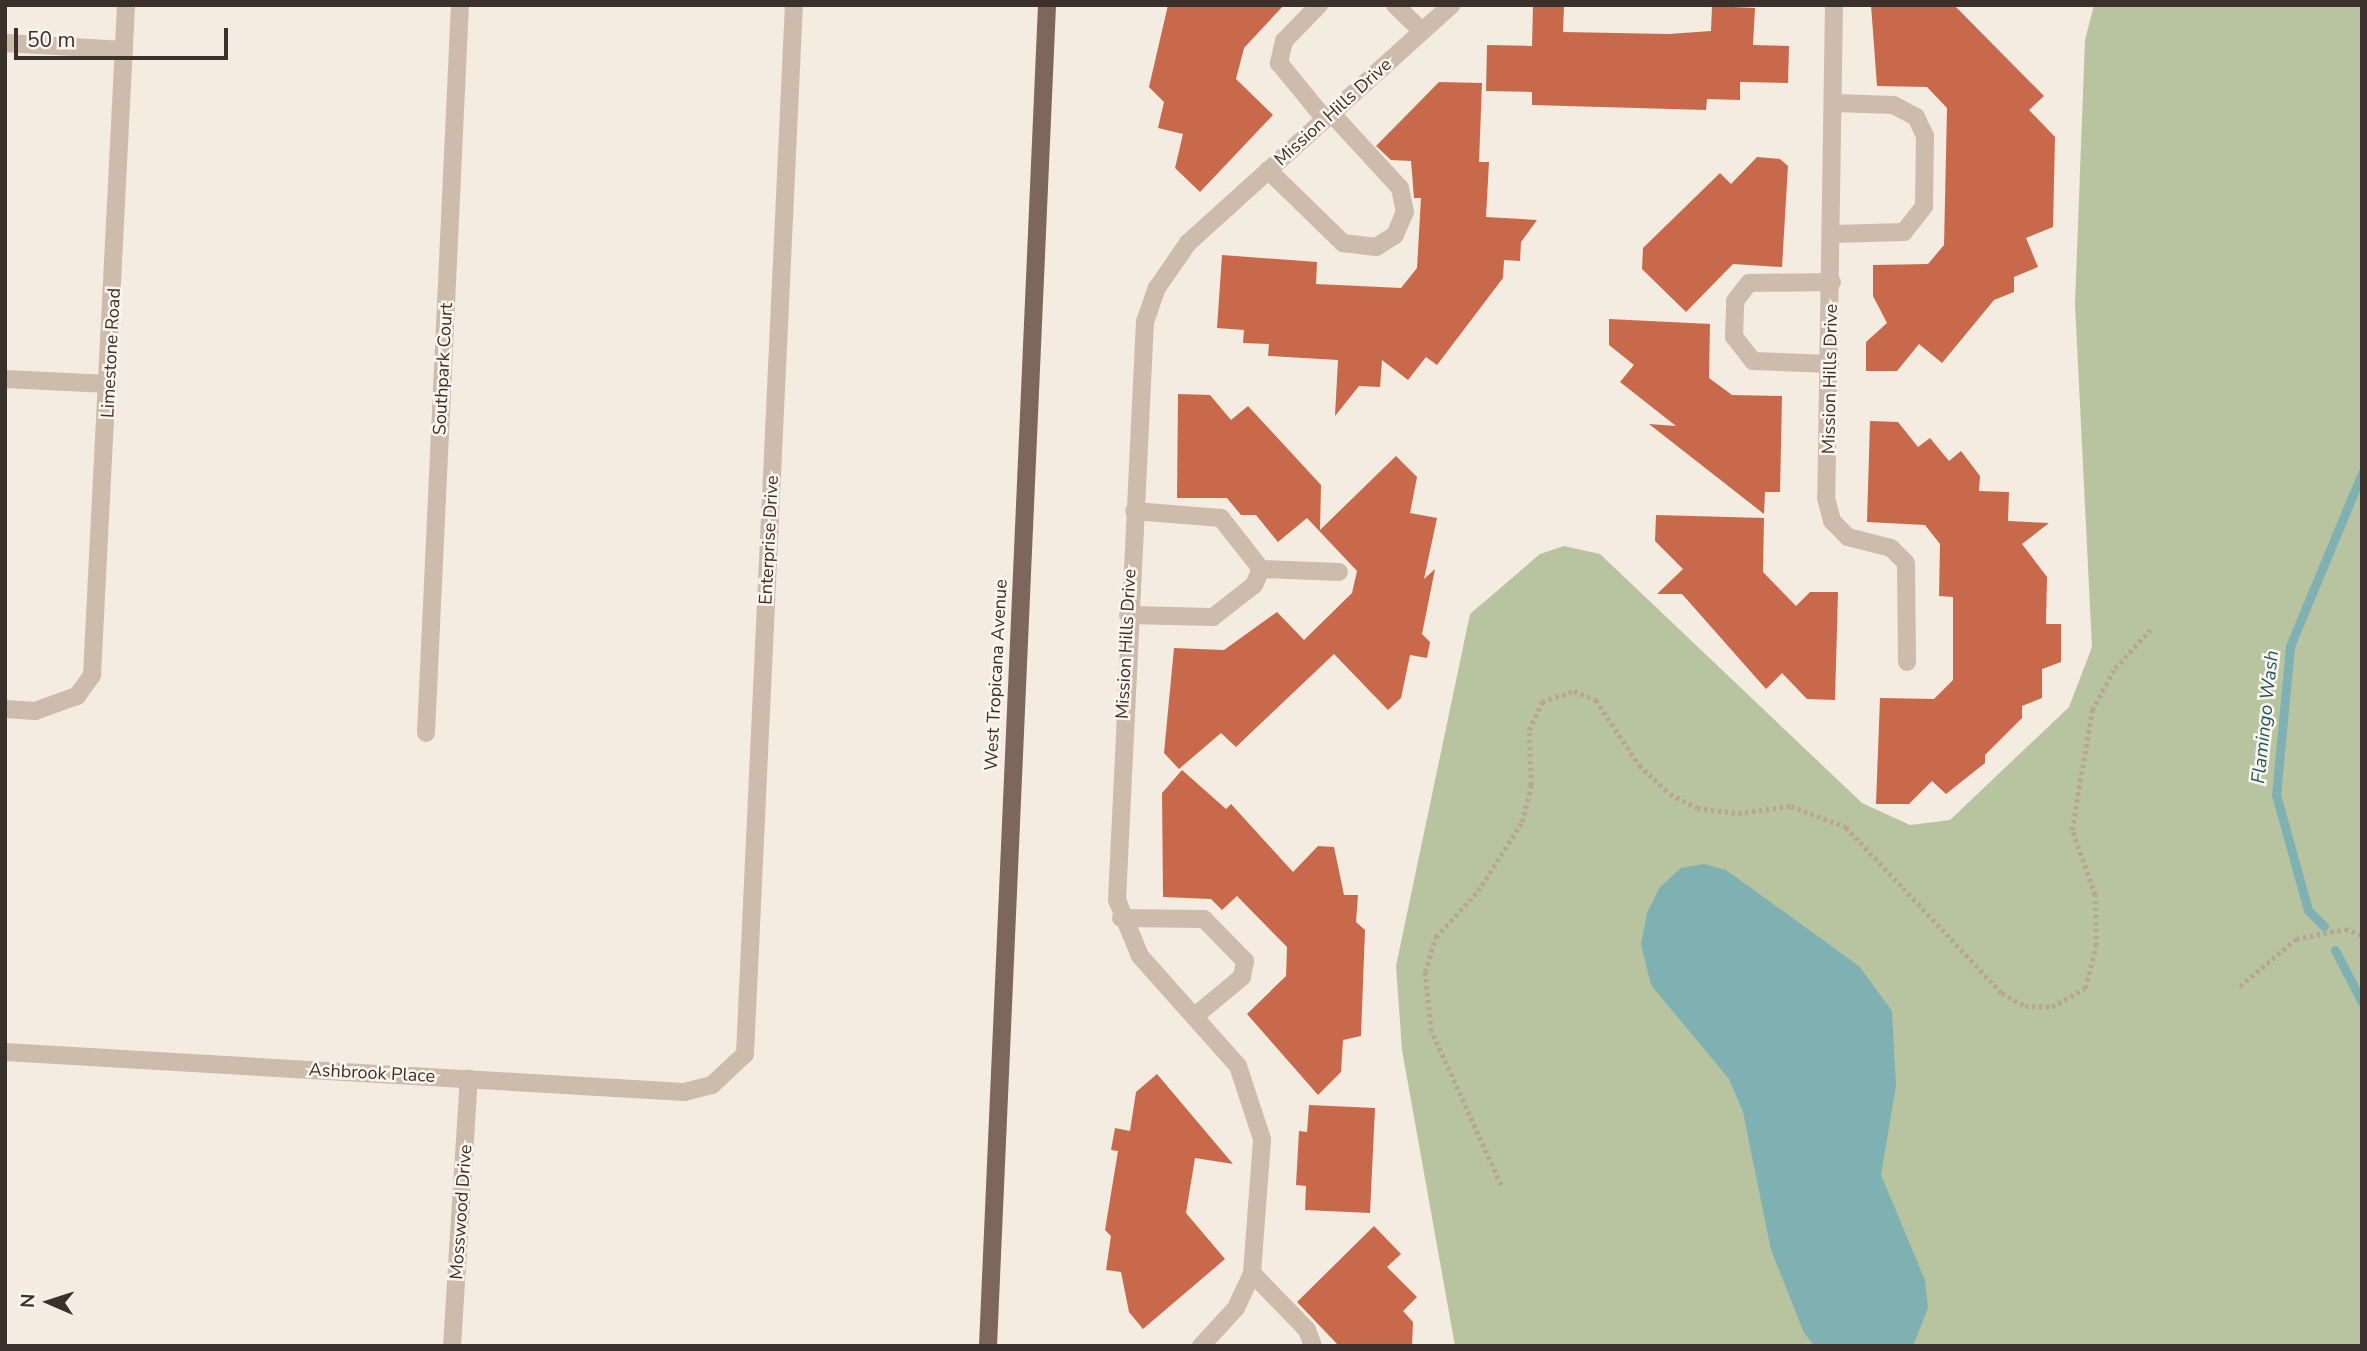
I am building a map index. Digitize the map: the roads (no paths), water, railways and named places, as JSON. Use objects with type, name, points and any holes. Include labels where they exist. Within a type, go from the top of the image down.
[{"type":"main road","name":"West Tropicana Avenue","points":[[988,1346],[1047,5]]},
{"type":"street","name":"Limestone Road","points":[[5,709],[35,711],[77,696],[92,675],[110,384],[126,5]]},
{"type":"street","name":"Southpark Court","points":[[426,733],[460,5]]},
{"type":"street","name":"Enterprise Drive","points":[[733,1070],[746,1054],[794,5]]},
{"type":"street","points":[[1268,170],[1343,243],[1376,247],[1395,235],[1405,212],[1400,188],[1279,63],[1284,41],[1319,5]]},
{"type":"street","points":[[1395,5],[1422,31]]},
{"type":"street","name":"Mission Hills Drive","points":[[1201,1346],[1236,1308],[1252,1273],[1259,1233],[1259,1119],[1238,1066],[1140,956],[1121,918],[1114,864],[1142,341],[1150,304],[1188,243],[1451,5]]},
{"type":"street","name":"Mission Hills Drive","points":[[1834,5],[1836,103],[1828,510],[1848,537],[1891,548],[1906,563],[1907,662]]},
{"type":"street","points":[[5,43],[124,50]]},
{"type":"street","points":[[1833,234],[1904,232],[1924,206],[1925,136],[1916,117],[1893,105],[1836,103]]},
{"type":"street","points":[[1830,364],[1754,361],[1734,337],[1735,301],[1749,283],[1832,282]]},
{"type":"street","points":[[5,379],[110,384]]},
{"type":"street","points":[[1134,511],[1221,518],[1261,569],[1339,572]]},
{"type":"street","points":[[1128,615],[1213,617],[1254,585],[1261,569]]},
{"type":"street","points":[[1121,918],[1204,919],[1245,961],[1242,977],[1195,1016]]},
{"type":"street","name":"Ashbrook Place","points":[[5,1052],[684,1091],[712,1084],[733,1070]]},
{"type":"street","name":"Mosswood Drive","points":[[452,1346],[469,1079]]},
{"type":"street","points":[[1252,1273],[1307,1330],[1313,1346]]},
{"type":"water","points":[[1704,864],[1726,870],[1859,966],[1892,1011],[1896,1086],[1881,1175],[1925,1280],[1928,1308],[1913,1346],[1815,1346],[1804,1333],[1771,1250],[1743,1112],[1729,1079],[1651,985],[1641,944],[1647,913],[1660,887],[1681,868]]},
{"type":"waterway","name":"Flamingo Wash","points":[[2324,926],[2308,910],[2276,795],[2290,646],[2362,473]]},
{"type":"waterway","name":"Flamingo Wash","points":[[2335,950],[2362,1002]]}]
